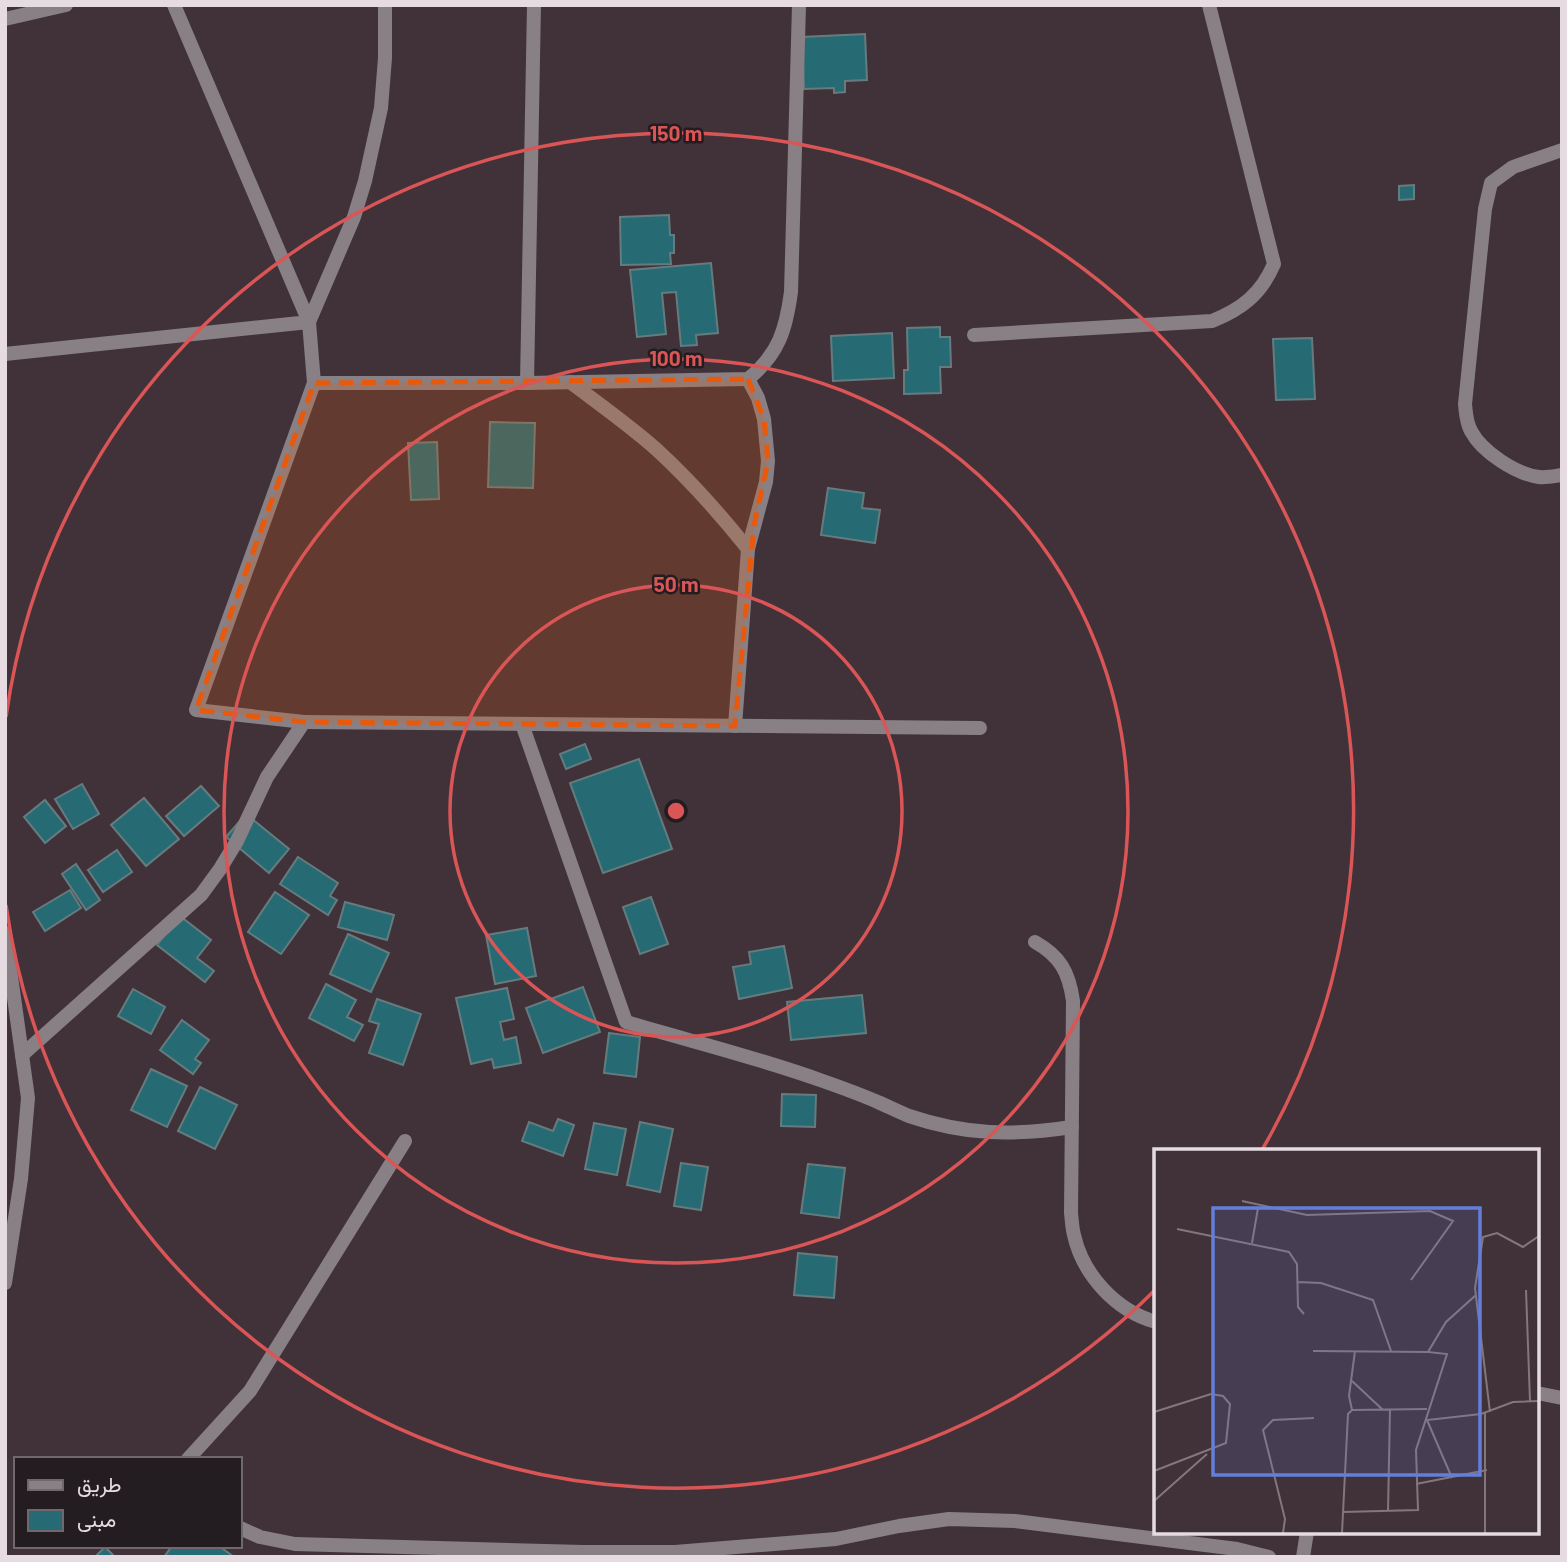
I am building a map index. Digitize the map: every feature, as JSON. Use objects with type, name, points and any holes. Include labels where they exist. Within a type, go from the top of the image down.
[{"type":"street","points":[[5,19],[66,5]]},
{"type":"street","points":[[174,5],[309,322],[314,383],[196,710],[304,722],[980,728]]},
{"type":"street","points":[[309,322],[354,217],[371,157],[381,108],[385,5]]},
{"type":"street","points":[[527,383],[534,5]]},
{"type":"street","points":[[314,383],[748,379],[762,368],[773,354],[783,331],[791,292],[799,5]]},
{"type":"street","points":[[974,335],[1212,321],[1248,302],[1261,287],[1275,264],[1209,5]]},
{"type":"street","points":[[1562,150],[1513,167],[1491,183],[1485,209],[1465,404],[1466,417],[1474,437],[1492,455],[1523,472],[1540,477],[1562,475]]},
{"type":"street","points":[[5,354],[309,322]]},
{"type":"street","points":[[735,726],[748,549],[766,482],[768,461],[764,419],[758,398],[748,379]]},
{"type":"street","points":[[570,382],[656,450],[695,488],[748,549]]},
{"type":"street","points":[[22,1055],[201,895],[237,841],[267,777],[304,722]]},
{"type":"street","points":[[522,724],[626,1022],[820,1080],[935,1124],[1001,1133],[1037,1133],[1072,1127]]},
{"type":"street","points":[[5,933],[28,1098],[21,1179],[5,1283]]},
{"type":"street","points":[[1035,942],[1056,958],[1065,969],[1071,985],[1073,1234],[1090,1273],[1103,1290],[1119,1304],[1154,1321]]},
{"type":"street","points":[[190,1457],[250,1391],[405,1140]]},
{"type":"street","points":[[1539,1394],[1562,1398]]},
{"type":"street","points":[[242,1529],[260,1537],[295,1544],[675,1552],[835,1539],[949,1519],[1015,1521],[1237,1549],[1269,1557]]},
{"type":"street","points":[[1303,1557],[1307,1534]]},
{"type":"highlighted area","points":[[748,379],[764,419],[768,461],[754,526],[735,726],[304,722],[196,710],[314,383]]},
{"type":"building","points":[[865,34],[867,80],[845,81],[845,92],[834,93],[834,88],[804,89],[802,37]]},
{"type":"building","points":[[1414,185],[1414,199],[1399,200],[1399,186]]},
{"type":"building","points":[[669,215],[670,235],[674,235],[674,253],[670,253],[671,264],[621,265],[620,217]]},
{"type":"building","points":[[711,263],[718,333],[696,335],[697,345],[681,346],[676,292],[662,293],[666,334],[637,337],[630,270]]},
{"type":"building","points":[[940,327],[940,337],[950,337],[951,367],[940,367],[941,393],[904,394],[904,370],[908,370],[907,328]]},
{"type":"building","points":[[892,333],[894,378],[833,381],[831,336]]},
{"type":"building","points":[[1312,338],[1315,399],[1276,400],[1273,339]]},
{"type":"building","points":[[490,422],[535,423],[533,488],[488,487]]},
{"type":"building","points":[[437,442],[439,499],[411,500],[408,443]]},
{"type":"building","points":[[828,488],[864,493],[862,508],[880,510],[875,543],[821,535]]},
{"type":"building","points":[[585,744],[591,759],[566,769],[560,754]]},
{"type":"building","points":[[639,759],[672,849],[603,873],[570,783]]},
{"type":"building","points":[[82,784],[99,814],[73,829],[55,799]]},
{"type":"building","points":[[201,786],[219,806],[184,836],[166,816]]},
{"type":"building","points":[[144,798],[179,839],[146,866],[111,825]]},
{"type":"building","points":[[45,800],[66,826],[45,843],[24,817]]},
{"type":"building","points":[[246,814],[289,849],[269,873],[226,837]]},
{"type":"building","points":[[117,850],[132,872],[103,892],[88,870]]},
{"type":"building","points":[[298,857],[338,883],[330,896],[337,900],[328,915],[280,884]]},
{"type":"building","points":[[76,864],[100,900],[86,910],[62,874]]},
{"type":"building","points":[[70,890],[81,908],[45,931],[33,912]]},
{"type":"building","points":[[275,892],[309,915],[281,954],[248,932]]},
{"type":"building","points":[[651,897],[668,944],[640,954],[623,907]]},
{"type":"building","points":[[345,902],[394,915],[387,940],[338,927]]},
{"type":"building","points":[[180,916],[211,940],[197,958],[214,971],[205,982],[157,945]]},
{"type":"building","points":[[527,928],[536,976],[495,984],[486,935]]},
{"type":"building","points":[[348,934],[389,953],[371,992],[330,974]]},
{"type":"building","points":[[784,946],[792,988],[739,999],[733,967],[751,964],[749,952]]},
{"type":"building","points":[[326,984],[356,1000],[347,1017],[363,1025],[354,1041],[309,1018]]},
{"type":"building","points":[[583,987],[600,1032],[543,1053],[526,1008]]},
{"type":"building","points":[[507,988],[514,1019],[500,1022],[504,1040],[516,1037],[521,1063],[494,1068],[492,1059],[471,1064],[456,998]]},
{"type":"building","points":[[133,989],[165,1007],[151,1034],[118,1016]]},
{"type":"building","points":[[862,995],[866,1033],[791,1040],[787,1002]]},
{"type":"building","points":[[377,999],[421,1014],[403,1065],[369,1053],[379,1024],[369,1021]]},
{"type":"building","points":[[182,1020],[209,1040],[195,1059],[201,1063],[193,1074],[160,1050]]},
{"type":"building","points":[[609,1033],[640,1037],[636,1077],[604,1073]]},
{"type":"building","points":[[151,1069],[187,1086],[167,1127],[131,1110]]},
{"type":"building","points":[[200,1087],[237,1105],[215,1149],[178,1131]]},
{"type":"building","points":[[782,1094],[816,1095],[815,1127],[781,1126]]},
{"type":"building","points":[[558,1119],[574,1125],[563,1156],[522,1141],[529,1122],[553,1131]]},
{"type":"building","points":[[640,1122],[673,1129],[660,1192],[627,1185]]},
{"type":"building","points":[[594,1123],[626,1129],[617,1175],[585,1169]]},
{"type":"building","points":[[681,1163],[708,1167],[701,1210],[674,1206]]},
{"type":"building","points":[[808,1164],[845,1168],[839,1218],[801,1213]]},
{"type":"building","points":[[798,1253],[837,1257],[834,1298],[794,1295]]},
{"type":"building","points":[[106,1548],[115,1557],[95,1557]]},
{"type":"building","points":[[171,1548],[222,1548],[234,1557],[164,1557]]}]
